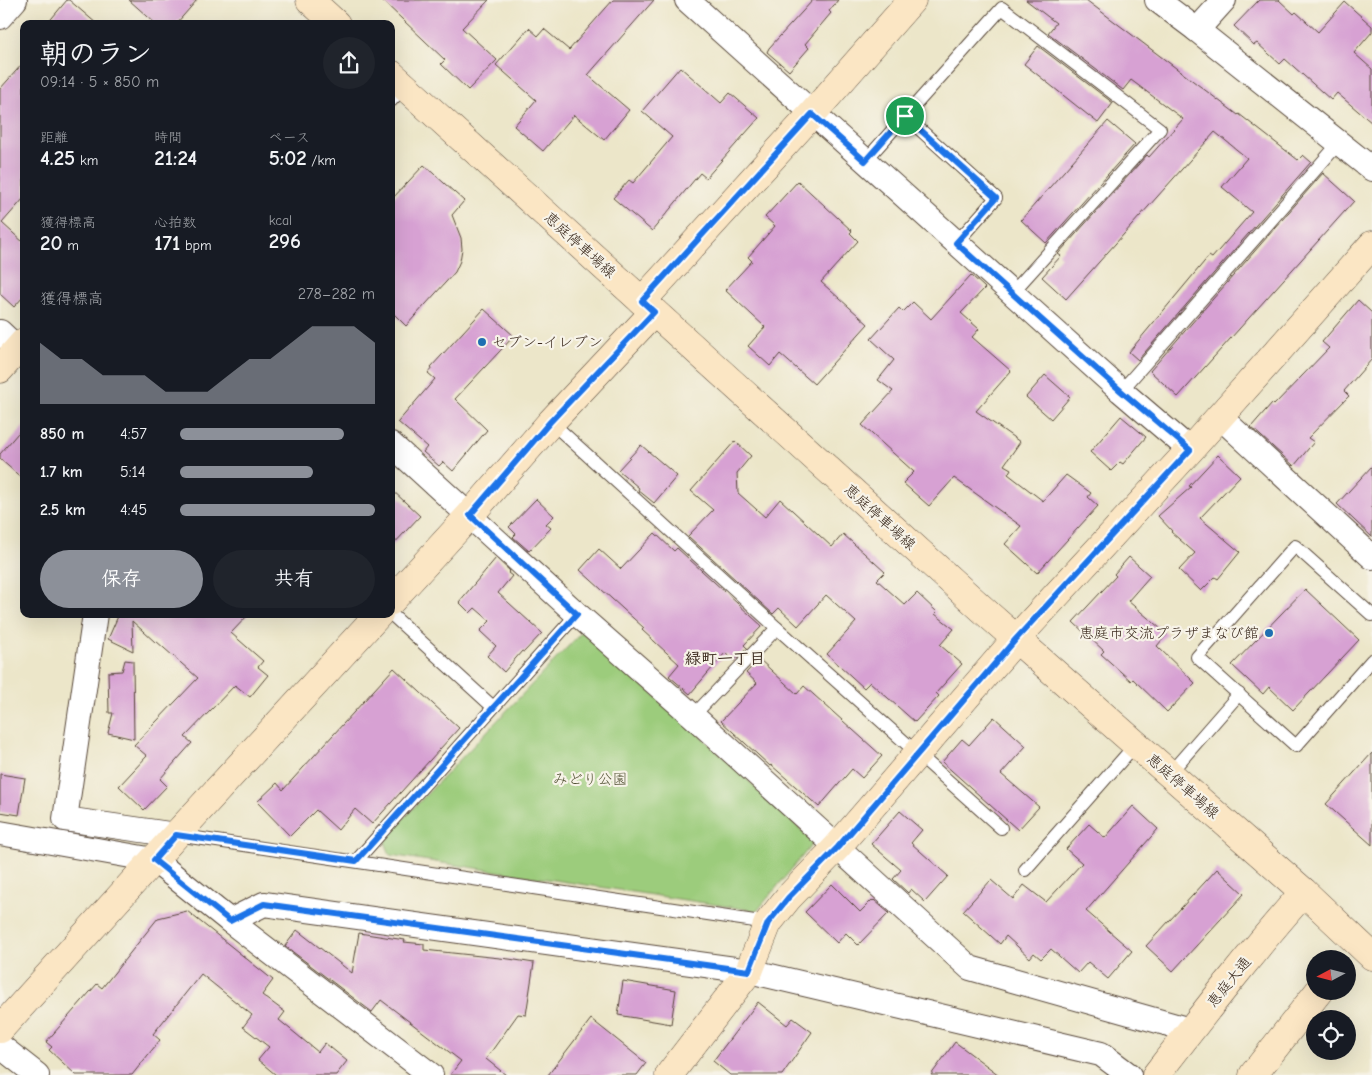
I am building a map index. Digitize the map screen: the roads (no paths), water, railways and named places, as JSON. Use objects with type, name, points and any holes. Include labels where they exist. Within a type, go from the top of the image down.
[{"type":"street","points":[[0,17],[15,0]]},
{"type":"street","points":[[687,0],[1121,391],[1190,450]]},
{"type":"street","points":[[395,597],[470,515],[812,114],[912,0]]},
{"type":"street","points":[[1157,0],[1372,169]]},
{"type":"street","points":[[1197,30],[1224,0]]},
{"type":"street","points":[[312,7],[330,20]]},
{"type":"street","name":"恵庭停車場線","points":[[396,87],[648,306],[1016,639],[1304,892],[1358,953]]},
{"type":"street","points":[[668,1075],[749,971],[768,923],[788,898],[838,847],[1016,639],[1190,450],[1372,245]]},
{"type":"street","points":[[0,370],[14,341]]},
{"type":"street","points":[[1220,416],[1372,557]]},
{"type":"street","points":[[395,448],[970,968],[1190,1030]]},
{"type":"street","points":[[94,618],[65,818],[176,835]]},
{"type":"street","points":[[0,1029],[375,618]]},
{"type":"street","points":[[0,834],[154,860],[230,921],[431,1075]]},
{"type":"street","name":"恵庭大通","points":[[1156,1075],[1190,1030],[1304,892]]},
{"type":"street","points":[[230,921],[264,904],[749,971],[1101,1054],[1129,1075]]},
{"type":"street","points":[[1253,1075],[1312,1000]]},
{"type":"street","points":[[0,1046],[37,1075]]},
{"type":"lane","points":[[865,161],[1002,8],[1160,129],[1012,293]]},
{"type":"lane","points":[[905,116],[996,198],[956,243]]},
{"type":"lane","points":[[1121,391],[1339,143]]},
{"type":"lane","points":[[550,422],[777,628],[1002,828]]},
{"type":"lane","points":[[1372,615],[1294,546],[1197,657],[1296,746],[1372,660]]},
{"type":"lane","points":[[356,861],[577,614]]},
{"type":"lane","points":[[395,618],[493,708]]},
{"type":"lane","points":[[693,716],[777,628]]},
{"type":"lane","points":[[1169,774],[1238,694]]},
{"type":"lane","points":[[1026,870],[1136,744]]},
{"type":"lane","points":[[176,835],[768,923]]},
{"type":"place","name":"セブン-イレブン","points":[[482,342]]},
{"type":"place","name":"恵庭市交流プラザまなび館","points":[[1269,633]]},
{"type":"district","name":"緑町一丁目","points":[[725,659]]},
{"type":"park label","name":"みどり公園","points":[[590,779]]}]
